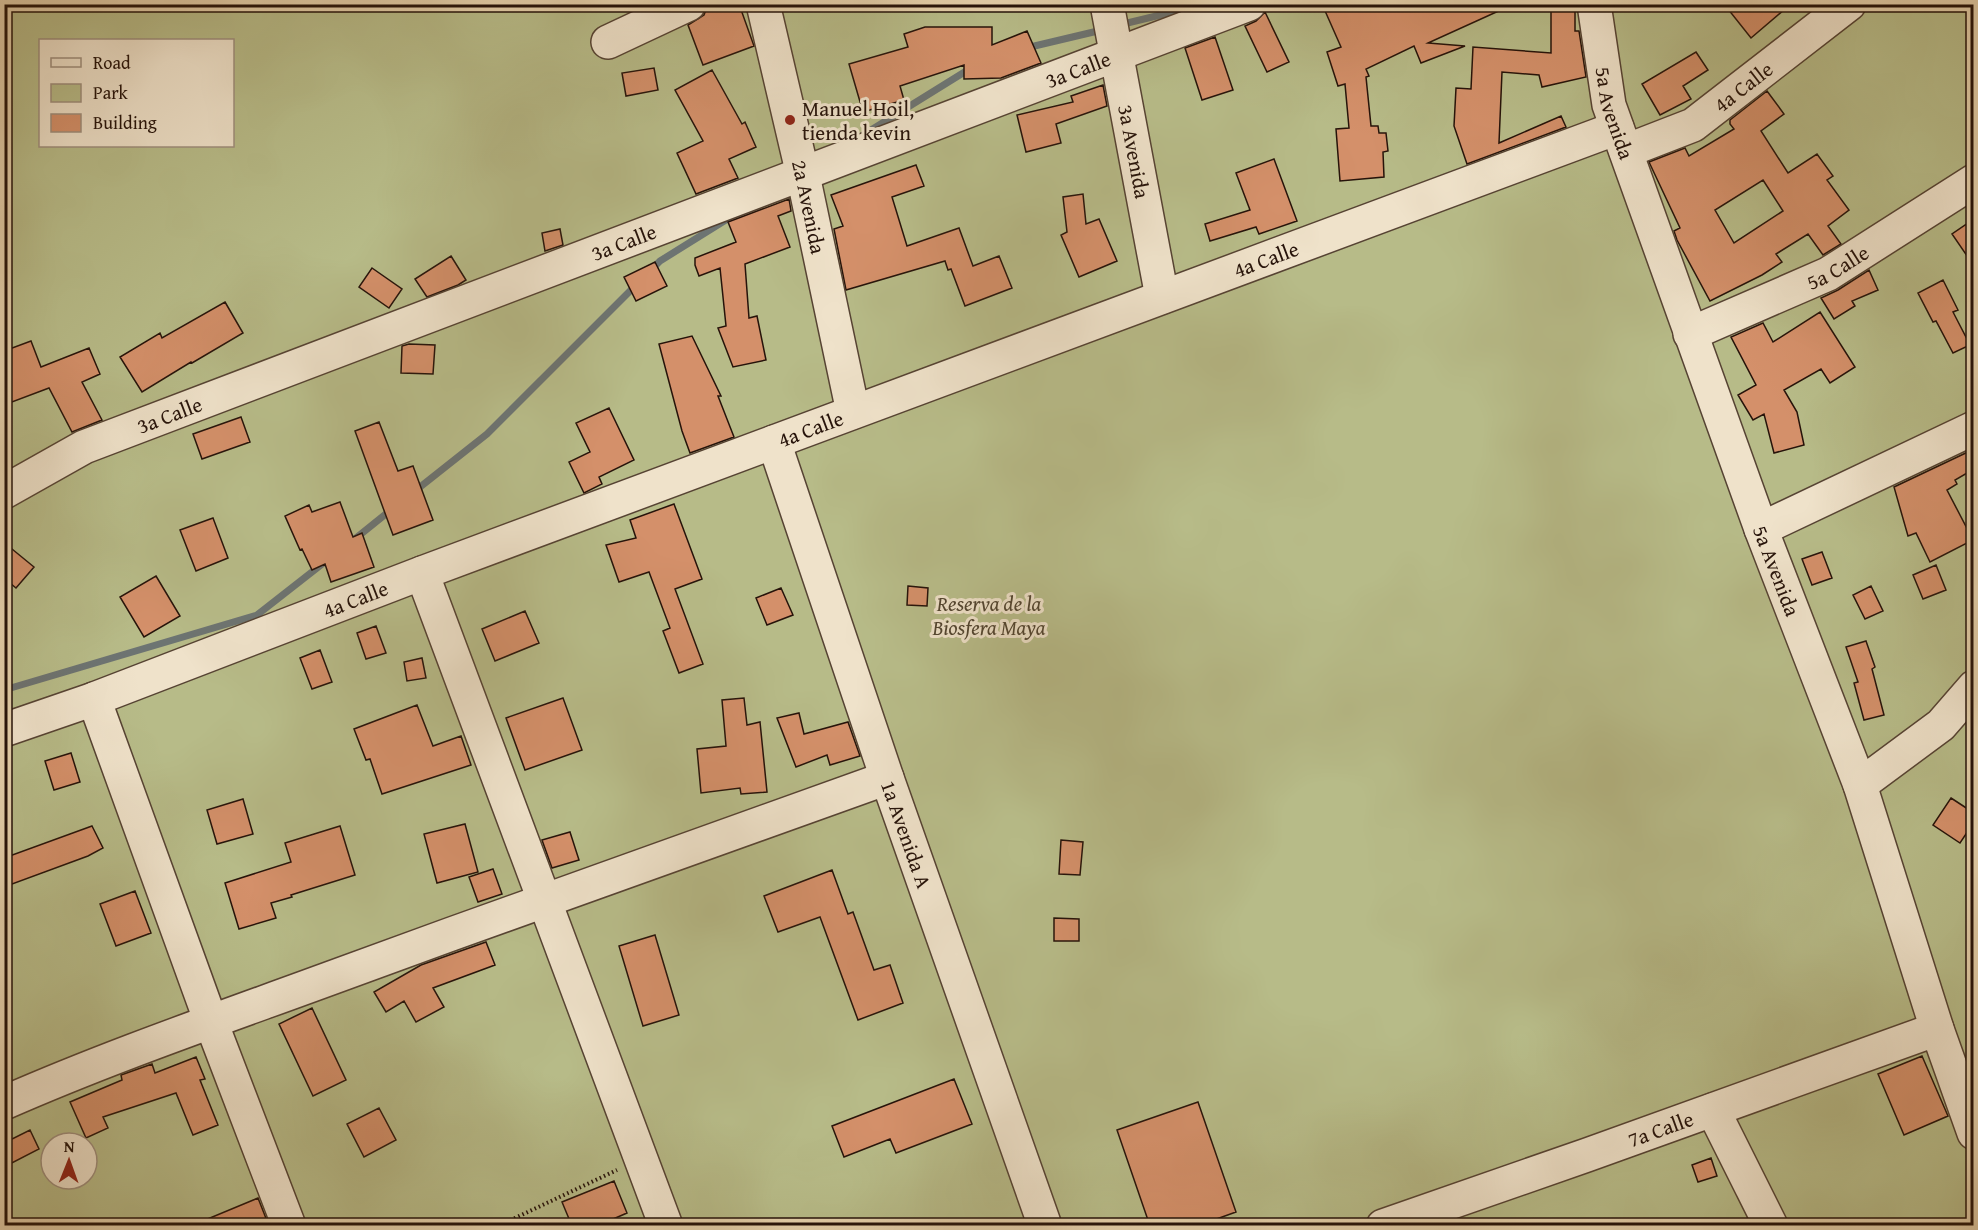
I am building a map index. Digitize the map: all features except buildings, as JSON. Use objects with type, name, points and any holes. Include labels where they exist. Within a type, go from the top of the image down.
[{"type":"street","points":[[608,42],[689,4]]},
{"type":"street","name":"2a Avenida","points":[[763,4],[803,175],[854,412]]},
{"type":"street","name":"3a Avenida","points":[[1107,4],[1162,297]]},
{"type":"street","name":"3a Calle","points":[[4,492],[84,447],[1249,4]]},
{"type":"street","name":"5a Avenida","points":[[1594,4],[1609,105],[1761,529],[1860,785],[1937,1029],[1974,1133]]},
{"type":"street","name":"4a Calle","points":[[4,730],[94,699],[422,573],[1162,297],[1622,139],[1693,125],[1850,4]]},
{"type":"street","name":"5a Calle","points":[[1690,334],[1828,274],[1974,181]]},
{"type":"street","points":[[1761,529],[1974,428]]},
{"type":"street","name":"1a Avenida A","points":[[774,442],[887,778],[1045,1226]]},
{"type":"street","points":[[422,573],[666,1226]]},
{"type":"street","points":[[1860,785],[1941,725],[1974,687]]},
{"type":"street","points":[[94,699],[211,1022],[289,1226]]},
{"type":"street","points":[[4,1103],[61,1078],[211,1022],[543,900],[887,778]]},
{"type":"street","name":"7a Calle","points":[[1383,1226],[1937,1029]]},
{"type":"street","points":[[1713,1110],[1771,1226]]},
{"type":"path","points":[[498,1226],[642,1158]]},
{"type":"green space","name":"Reserva de la Biosfera Maya","points":[[5,5],[1973,5],[1973,1225],[5,1226]]},
{"type":"waterway","points":[[1119,25],[1202,5]]},
{"type":"waterway","points":[[1026,48],[1102,30]]},
{"type":"waterway","points":[[863,135],[971,68]]},
{"type":"waterway","points":[[651,270],[660,261],[729,218]]},
{"type":"waterway","points":[[415,491],[487,434],[637,284]]},
{"type":"waterway","points":[[356,538],[392,509]]},
{"type":"waterway","points":[[4,690],[257,615],[326,561]]},
{"type":"place","name":"Manuel Hoil, tienda kevin","points":[[790,120]]}]
